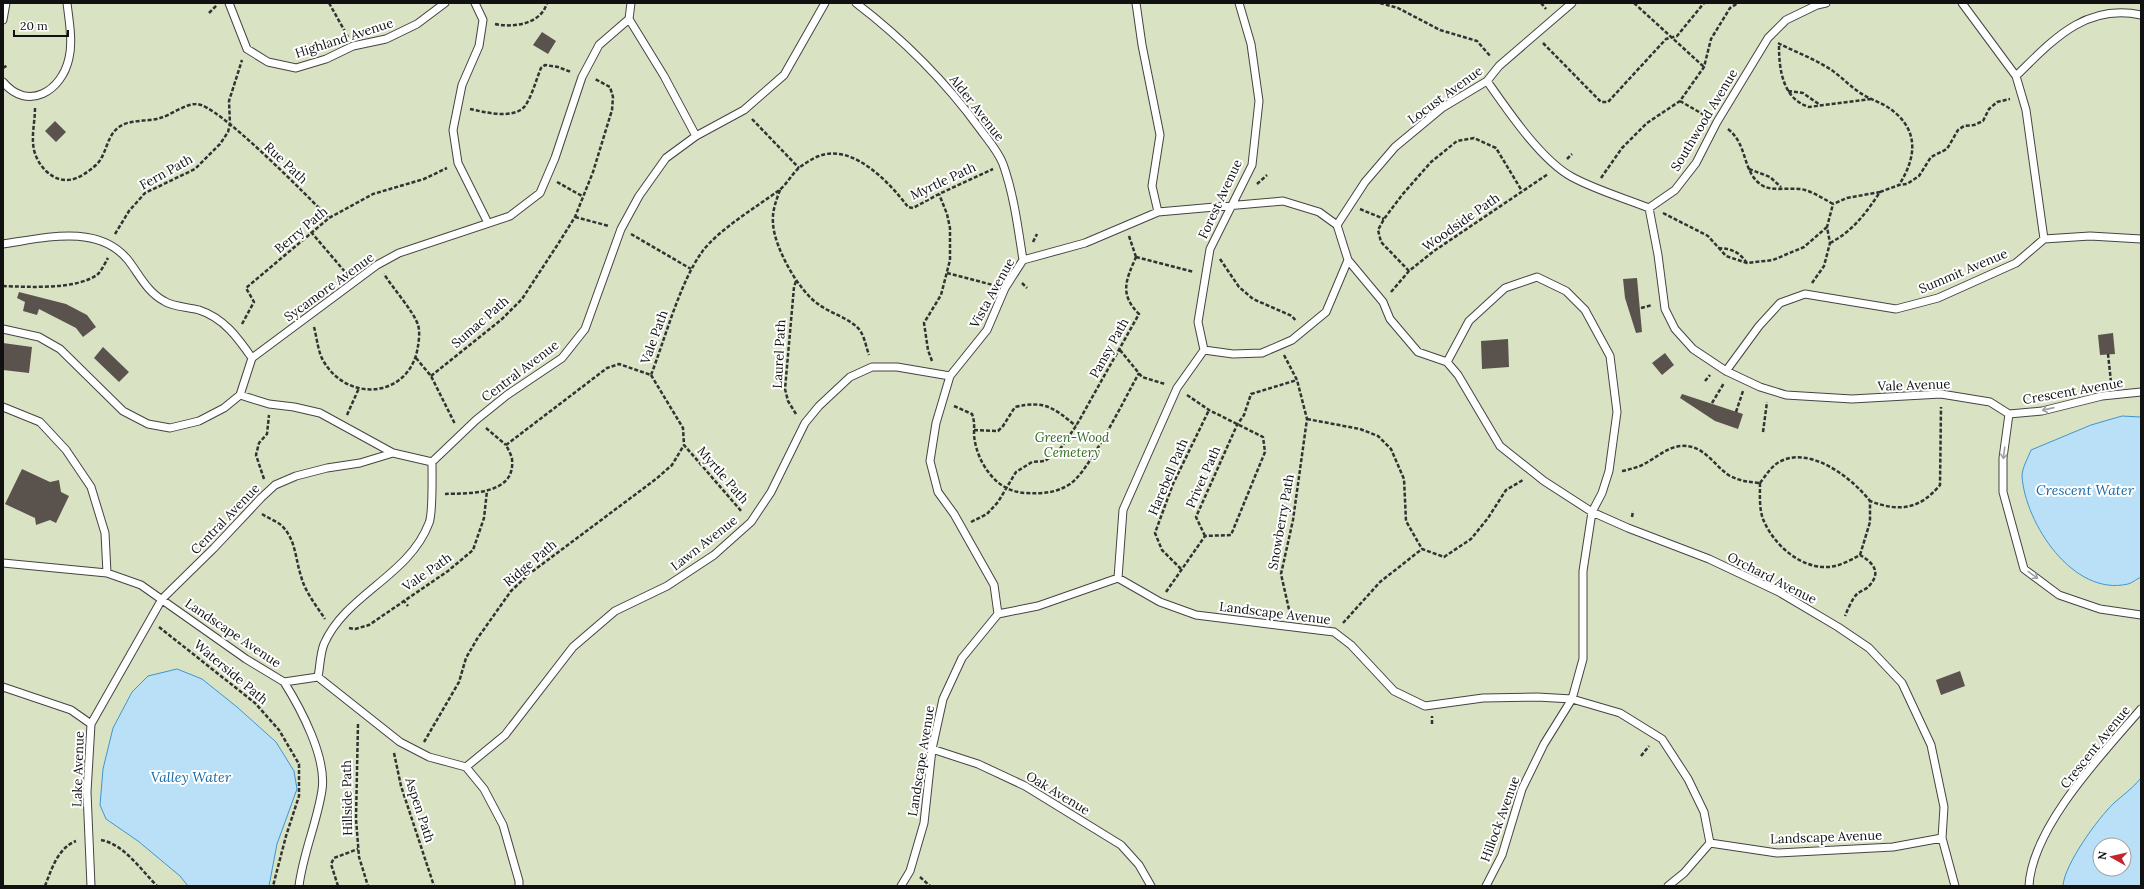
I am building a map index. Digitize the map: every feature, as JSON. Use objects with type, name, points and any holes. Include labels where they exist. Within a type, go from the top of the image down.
[{"type":"lane","points":[[3,20],[6,3]]},
{"type":"lane","points":[[3,82],[12,93],[35,97],[52,89],[64,74],[70,57],[67,3]]},
{"type":"lane","points":[[229,3],[247,49]]},
{"type":"lane","name":"Highland Avenue","points":[[247,49],[268,62],[296,68],[326,59],[352,46],[386,39],[417,24],[445,3]]},
{"type":"lane","points":[[476,3],[483,20],[479,46],[462,84],[453,130],[458,163],[488,223]]},
{"type":"lane","points":[[631,3],[629,20],[664,76],[696,136]]},
{"type":"lane","name":"Central Avenue","points":[[162,599],[275,485],[296,476],[327,468],[360,463],[393,453],[432,462],[461,436],[476,420],[507,395],[562,358],[585,330],[621,229],[639,196],[666,158],[696,136],[744,110],[784,75],[825,3]]},
{"type":"lane","name":"Alder Avenue","points":[[856,3],[882,22],[921,59],[964,106],[998,153],[1003,165],[1016,216],[1024,260]]},
{"type":"lane","points":[[1136,3],[1142,45],[1160,135],[1152,186],[1158,212]]},
{"type":"lane","name":"Forest Avenue","points":[[1204,350],[1198,322],[1210,249],[1233,206],[1252,165],[1259,101],[1251,44],[1239,3]]},
{"type":"lane","name":"Locust Avenue","points":[[1336,225],[1365,182],[1395,147],[1442,108],[1487,81],[1499,66],[1572,3]]},
{"type":"lane","name":"Southwood Avenue","points":[[1649,208],[1675,190],[1696,163],[1717,122],[1768,38],[1786,20],[1817,5],[1826,3]]},
{"type":"lane","points":[[1962,3],[2016,76],[2026,110],[2044,239],[2090,236],[2141,240]]},
{"type":"lane","points":[[2016,76],[2048,44],[2068,28],[2089,19],[2112,13],[2141,15]]},
{"type":"lane","name":"Sycamore Avenue","points":[[252,358],[312,315],[377,265],[399,253],[510,216],[540,193],[548,177],[582,77],[599,45],[629,20]]},
{"type":"lane","points":[[1487,81],[1510,114],[1558,167],[1572,177],[1649,208]]},
{"type":"lane","points":[[1233,206],[1283,201],[1319,212],[1336,225],[1348,260],[1383,302],[1390,319],[1418,352],[1447,362],[1469,321],[1505,288],[1537,277],[1566,290],[1585,310],[1610,356],[1617,412],[1609,471],[1602,493],[1592,512],[1583,572],[1583,660],[1572,699]]},
{"type":"lane","name":"Vista Avenue","points":[[998,614],[994,585],[938,492],[930,461],[936,423],[950,376],[987,330],[1005,288],[1024,260],[1085,243],[1158,212],[1233,206]]},
{"type":"lane","name":"Vale Avenue","points":[[1649,208],[1658,255],[1665,309],[1675,329],[1693,348],[1726,371],[1760,388],[1786,395],[1852,399],[1941,394],[1990,402],[2009,414]]},
{"type":"lane","points":[[3,244],[46,238],[85,236],[109,243],[116,247],[128,260],[149,290],[164,302],[200,310],[217,318],[234,332],[252,358],[240,395],[224,408],[199,421],[170,428],[148,424],[123,411],[60,349],[39,337],[3,329]]},
{"type":"lane","name":"Summit Avenue","points":[[1726,371],[1759,326],[1780,303],[1805,294],[1896,309],[1938,298],[2016,263],[2044,239]]},
{"type":"lane","points":[[998,614],[1038,606],[1118,578],[1123,510],[1177,388],[1204,350],[1233,354],[1262,353],[1292,340],[1326,312],[1348,260]]},
{"type":"lane","name":"Orchard Avenue","points":[[1447,362],[1458,375],[1500,446],[1535,473],[1592,512],[1628,528],[1709,559],[1779,592],[1838,627],[1868,648],[1902,683],[1931,745],[1944,807],[1942,838],[1955,886]]},
{"type":"lane","name":"Lawn Avenue","points":[[466,766],[505,735],[573,647],[603,621],[615,611],[667,586],[714,555],[751,522],[770,492],[805,423],[819,406],[850,377],[872,367],[897,367],[950,376]]},
{"type":"lane","name":"Crescent Avenue","points":[[2009,414],[2042,411],[2102,396],[2141,392]]},
{"type":"lane","points":[[240,395],[269,404],[294,407],[320,413],[393,453]]},
{"type":"lane","points":[[3,407],[40,422],[66,450],[91,487],[105,533],[106,573]]},
{"type":"lane","points":[[2009,414],[2003,458],[2003,492],[2024,569],[2059,595],[2100,609],[2141,616]]},
{"type":"lane","points":[[432,462],[430,521],[420,545],[389,576],[348,610],[337,624],[324,645],[318,677],[397,739],[429,757],[466,766],[484,789],[502,825],[519,881],[519,886]]},
{"type":"lane","name":"Landscape Avenue","points":[[3,563],[106,573],[141,585],[246,659],[284,682],[318,677]]},
{"type":"lane","name":"Landscape Avenue","points":[[1118,578],[1160,602],[1196,615],[1293,626],[1318,632],[1334,632],[1351,645],[1394,691],[1424,706],[1483,698],[1572,699],[1620,713],[1662,739],[1688,779],[1701,805],[1710,843],[1777,853],[1893,847],[1942,838]]},
{"type":"lane","name":"Lake Avenue","points":[[92,886],[87,792],[91,724],[162,599]]},
{"type":"lane","name":"Landscape Avenue","points":[[901,886],[910,871],[924,823],[932,749],[943,699],[962,658],[998,614]]},
{"type":"lane","points":[[284,682],[302,712],[322,762],[322,789],[317,814],[306,848],[299,886]]},
{"type":"lane","points":[[3,687],[71,710],[91,724]]},
{"type":"lane","name":"Hillock Avenue","points":[[1486,886],[1502,856],[1522,789],[1544,744],[1572,699]]},
{"type":"lane","name":"Crescent Avenue","points":[[2029,886],[2030,872],[2044,834],[2085,774],[2141,709]]},
{"type":"lane","name":"Oak Avenue","points":[[932,749],[978,764],[1025,786],[1122,845],[1139,865],[1151,886]]},
{"type":"lane","points":[[1668,886],[1684,873],[1710,843]]},
{"type":"path","points":[[209,13],[219,3]]},
{"type":"path","points":[[329,3],[352,46]]},
{"type":"path","points":[[483,20],[498,24],[530,22],[539,18],[545,10],[547,3]]},
{"type":"path","points":[[1380,3],[1398,8],[1440,30],[1477,40],[1499,66]]},
{"type":"path","points":[[1634,3],[1704,67]]},
{"type":"path","points":[[1534,35],[1601,102],[1608,102],[1666,39],[1677,36],[1704,3]]},
{"type":"path","points":[[1595,187],[1627,143],[1647,123],[1680,101],[1704,67],[1711,39],[1730,8],[1738,3]]},
{"type":"path","points":[[1768,38],[1823,64],[1859,92],[1897,114],[1904,122],[1912,142],[1912,162],[1899,185]]},
{"type":"path","points":[[1779,43],[1782,74],[1793,100],[1809,107],[1872,99]]},
{"type":"path","name":"Fern Path","points":[[109,243],[138,200],[154,187],[186,174],[204,161],[220,144],[228,132],[230,124],[229,101],[247,49]]},
{"type":"path","points":[[3,68],[8,65]]},
{"type":"path","points":[[458,107],[495,113],[509,113],[517,111],[524,106],[541,68],[545,65],[558,67],[582,77]]},
{"type":"path","name":"Sumac Path","points":[[431,376],[502,319],[522,299],[575,217],[599,152],[612,110],[613,97],[610,87],[593,78],[582,77]]},
{"type":"path","points":[[1788,91],[1803,93],[1821,105]]},
{"type":"path","points":[[1680,101],[1729,129],[1737,137],[1744,150],[1749,169],[1753,177],[1760,184],[1767,188],[1804,190],[1833,204],[1847,198],[1880,192],[1899,185],[1907,184],[1919,176],[1931,157],[1947,150],[1958,130],[1964,126],[1974,125],[1984,121],[1990,109],[1997,102],[2022,95]]},
{"type":"path","name":"Rue Path","points":[[35,97],[34,149],[36,158],[48,172],[58,180],[74,179],[96,165],[111,134],[126,123],[158,119],[197,104],[204,106],[230,124],[329,218]]},
{"type":"path","points":[[744,110],[799,168]]},
{"type":"path","points":[[1409,271],[1381,242],[1378,230],[1384,219],[1430,162],[1457,141],[1474,138],[1496,148],[1522,191]]},
{"type":"path","name":"Myrtle Path","points":[[780,190],[799,168],[818,156],[837,154],[856,160],[886,180],[908,207],[913,208],[939,194],[1003,165]]},
{"type":"path","name":"Berry Path","points":[[242,324],[254,302],[246,288],[329,218],[373,194],[424,179],[458,163]]},
{"type":"path","name":"Woodside Path","points":[[1383,302],[1409,271],[1434,251],[1558,167]]},
{"type":"path","points":[[1749,169],[1770,177],[1782,188]]},
{"type":"path","points":[[548,177],[582,196]]},
{"type":"path","points":[[780,190],[774,207],[773,223],[781,252],[797,280],[817,304],[859,328],[869,354]]},
{"type":"path","name":"Vale Path","points":[[506,445],[607,368],[619,364],[652,375],[691,269],[702,251],[714,239],[780,190]]},
{"type":"path","points":[[1830,243],[1850,230],[1862,219],[1880,192]]},
{"type":"path","points":[[931,359],[924,323],[941,295],[950,260],[950,228],[947,214],[939,194]]},
{"type":"path","points":[[1805,294],[1824,266],[1830,243],[1827,227],[1833,204]]},
{"type":"path","points":[[1350,206],[1384,219]]},
{"type":"path","points":[[1649,208],[1675,218],[1708,236],[1717,248],[1726,256],[1747,263],[1773,260],[1804,247],[1827,227]]},
{"type":"path","points":[[575,217],[621,229],[691,269]]},
{"type":"path","points":[[1126,226],[1136,257],[1206,275]]},
{"type":"path","points":[[311,232],[353,282]]},
{"type":"path","points":[[3,286],[42,286],[86,280],[98,273],[116,247]]},
{"type":"path","points":[[1717,248],[1733,249],[1740,253],[1747,263]]},
{"type":"path","points":[[1210,249],[1226,266],[1239,287],[1253,299],[1292,316],[1305,330]]},
{"type":"path","name":"Pansy Path","points":[[961,528],[987,514],[1007,489],[1016,472],[1032,462],[1046,461],[1060,449],[1076,426],[1139,314],[1130,306],[1125,290],[1136,257]]},
{"type":"path","points":[[312,315],[323,361],[339,380],[359,388],[378,390],[396,384],[410,368],[416,358],[419,340],[418,325],[377,265]]},
{"type":"path","points":[[947,273],[996,285]]},
{"type":"path","name":"Laurel Path","points":[[797,280],[794,287],[785,389],[788,401],[799,419],[805,423]]},
{"type":"path","points":[[1279,346],[1297,380],[1307,419],[1360,429],[1378,436],[1391,449],[1404,479],[1406,521],[1422,549],[1444,557],[1471,539],[1488,518],[1506,490],[1535,473]]},
{"type":"path","points":[[1120,349],[1142,377],[1177,388],[1209,410],[1263,437],[1265,452],[1231,535],[1205,536],[1160,602]]},
{"type":"path","points":[[2108,354],[2111,378]]},
{"type":"path","points":[[416,358],[431,376],[461,436]]},
{"type":"path","points":[[956,407],[972,414],[974,420],[977,452],[992,477],[1007,489],[1020,493],[1048,494],[1071,484],[1088,464],[1139,373]]},
{"type":"path","name":"Myrtle Path","points":[[652,375],[683,428],[684,445],[751,522]]},
{"type":"path","name":"Privet Path","points":[[1205,536],[1196,517],[1237,425],[1244,415],[1251,394],[1297,380]]},
{"type":"path","points":[[342,424],[359,388]]},
{"type":"path","points":[[1712,403],[1720,390]]},
{"type":"path","points":[[1870,502],[1888,508],[1913,506],[1929,498],[1940,485],[1941,394]]},
{"type":"path","points":[[1736,412],[1740,398]]},
{"type":"path","points":[[974,430],[998,431],[1015,407],[1030,403],[1046,404],[1076,426]]},
{"type":"path","points":[[269,404],[267,434],[259,443],[256,455],[260,472],[270,490]]},
{"type":"path","points":[[1763,432],[1766,405]]},
{"type":"path","name":"Harebell Path","points":[[1181,570],[1162,550],[1155,533],[1173,484],[1209,410]]},
{"type":"path","name":"Snowberry Path","points":[[1293,626],[1281,574],[1293,520],[1307,419]]},
{"type":"path","points":[[431,495],[487,491],[503,484],[510,472],[512,459],[506,445],[476,420]]},
{"type":"path","name":"Ridge Path","points":[[419,752],[459,682],[466,658],[476,639],[511,591],[529,574],[656,479],[672,465],[684,445]]},
{"type":"path","points":[[1609,471],[1620,472],[1640,466],[1673,448],[1683,446],[1696,448],[1705,453],[1729,475],[1741,481],[1760,483]]},
{"type":"path","points":[[1795,458],[1816,461],[1838,470],[1860,488],[1870,502],[1870,522],[1860,555],[1842,564],[1829,567],[1814,565],[1796,559],[1783,548],[1776,539],[1763,519],[1760,501],[1760,483],[1768,471],[1780,462],[1795,458]]},
{"type":"path","name":"Vale Path","points":[[253,506],[258,512],[280,524],[290,537],[298,558],[301,576],[308,594],[328,623],[355,629],[369,625],[403,600],[448,571],[474,550],[484,518],[487,491]]},
{"type":"path","points":[[1334,632],[1380,582],[1422,549]]},
{"type":"path","points":[[1838,627],[1857,594],[1875,579],[1875,568],[1871,561],[1860,555]]},
{"type":"path","points":[[403,600],[408,606]]},
{"type":"path","name":"Waterside Path","points":[[151,620],[255,703],[279,730],[299,764],[299,796],[286,836],[273,886]]},
{"type":"path","name":"Hillside Path","points":[[359,708],[357,746],[358,849],[368,886]]},
{"type":"path","name":"Aspen Path","points":[[397,739],[394,753],[396,765],[434,886]]},
{"type":"path","points":[[45,886],[58,857],[66,845],[89,838],[106,841],[124,853],[157,886]]},
{"type":"path","points":[[338,886],[332,864],[334,858],[358,849]]},
{"type":"green space","name":"Green-Wood Cemetery","points":[[3,3],[2141,3],[2141,886],[3,886]]},
{"type":"water","name":"Crescent Water","points":[[2122,416],[2141,417],[2141,577],[2128,584],[2108,585],[2089,579],[2071,568],[2042,534],[2032,515],[2025,495],[2022,473],[2031,450],[2091,425]]},
{"type":"water","name":"Valley Water","points":[[177,669],[202,679],[237,707],[276,742],[294,771],[297,789],[277,844],[269,886],[188,886],[180,876],[138,841],[106,819],[100,805],[103,769],[113,728],[132,692],[148,676]]},
{"type":"water","points":[[2141,778],[2141,886],[2063,886],[2069,866],[2075,854],[2091,830],[2107,810]]},
{"type":"building","points":[[542,32],[556,41],[548,54],[533,45]]},
{"type":"building","points":[[55,121],[66,132],[56,142],[45,131]]},
{"type":"building","points":[[1637,278],[1642,332],[1636,333],[1625,298],[1623,279]]},
{"type":"building","points":[[19,292],[66,304],[87,315],[96,327],[83,337],[76,328],[39,309],[37,315],[23,311],[25,302],[17,298]]},
{"type":"building","points":[[2113,333],[2115,354],[2100,355],[2098,335]]},
{"type":"building","points":[[1508,339],[1509,367],[1482,369],[1481,341]]},
{"type":"building","points":[[3,343],[32,347],[29,373],[3,370]]},
{"type":"building","points":[[103,347],[129,372],[119,382],[94,358]]},
{"type":"building","points":[[1665,353],[1674,365],[1662,375],[1652,363]]},
{"type":"building","points":[[1682,394],[1743,414],[1738,429],[1715,421],[1680,398]]},
{"type":"building","points":[[22,469],[50,482],[59,480],[61,492],[69,496],[56,523],[50,520],[36,525],[35,518],[5,504]]},
{"type":"building","points":[[1960,671],[1965,686],[1941,695],[1936,680]]}]
